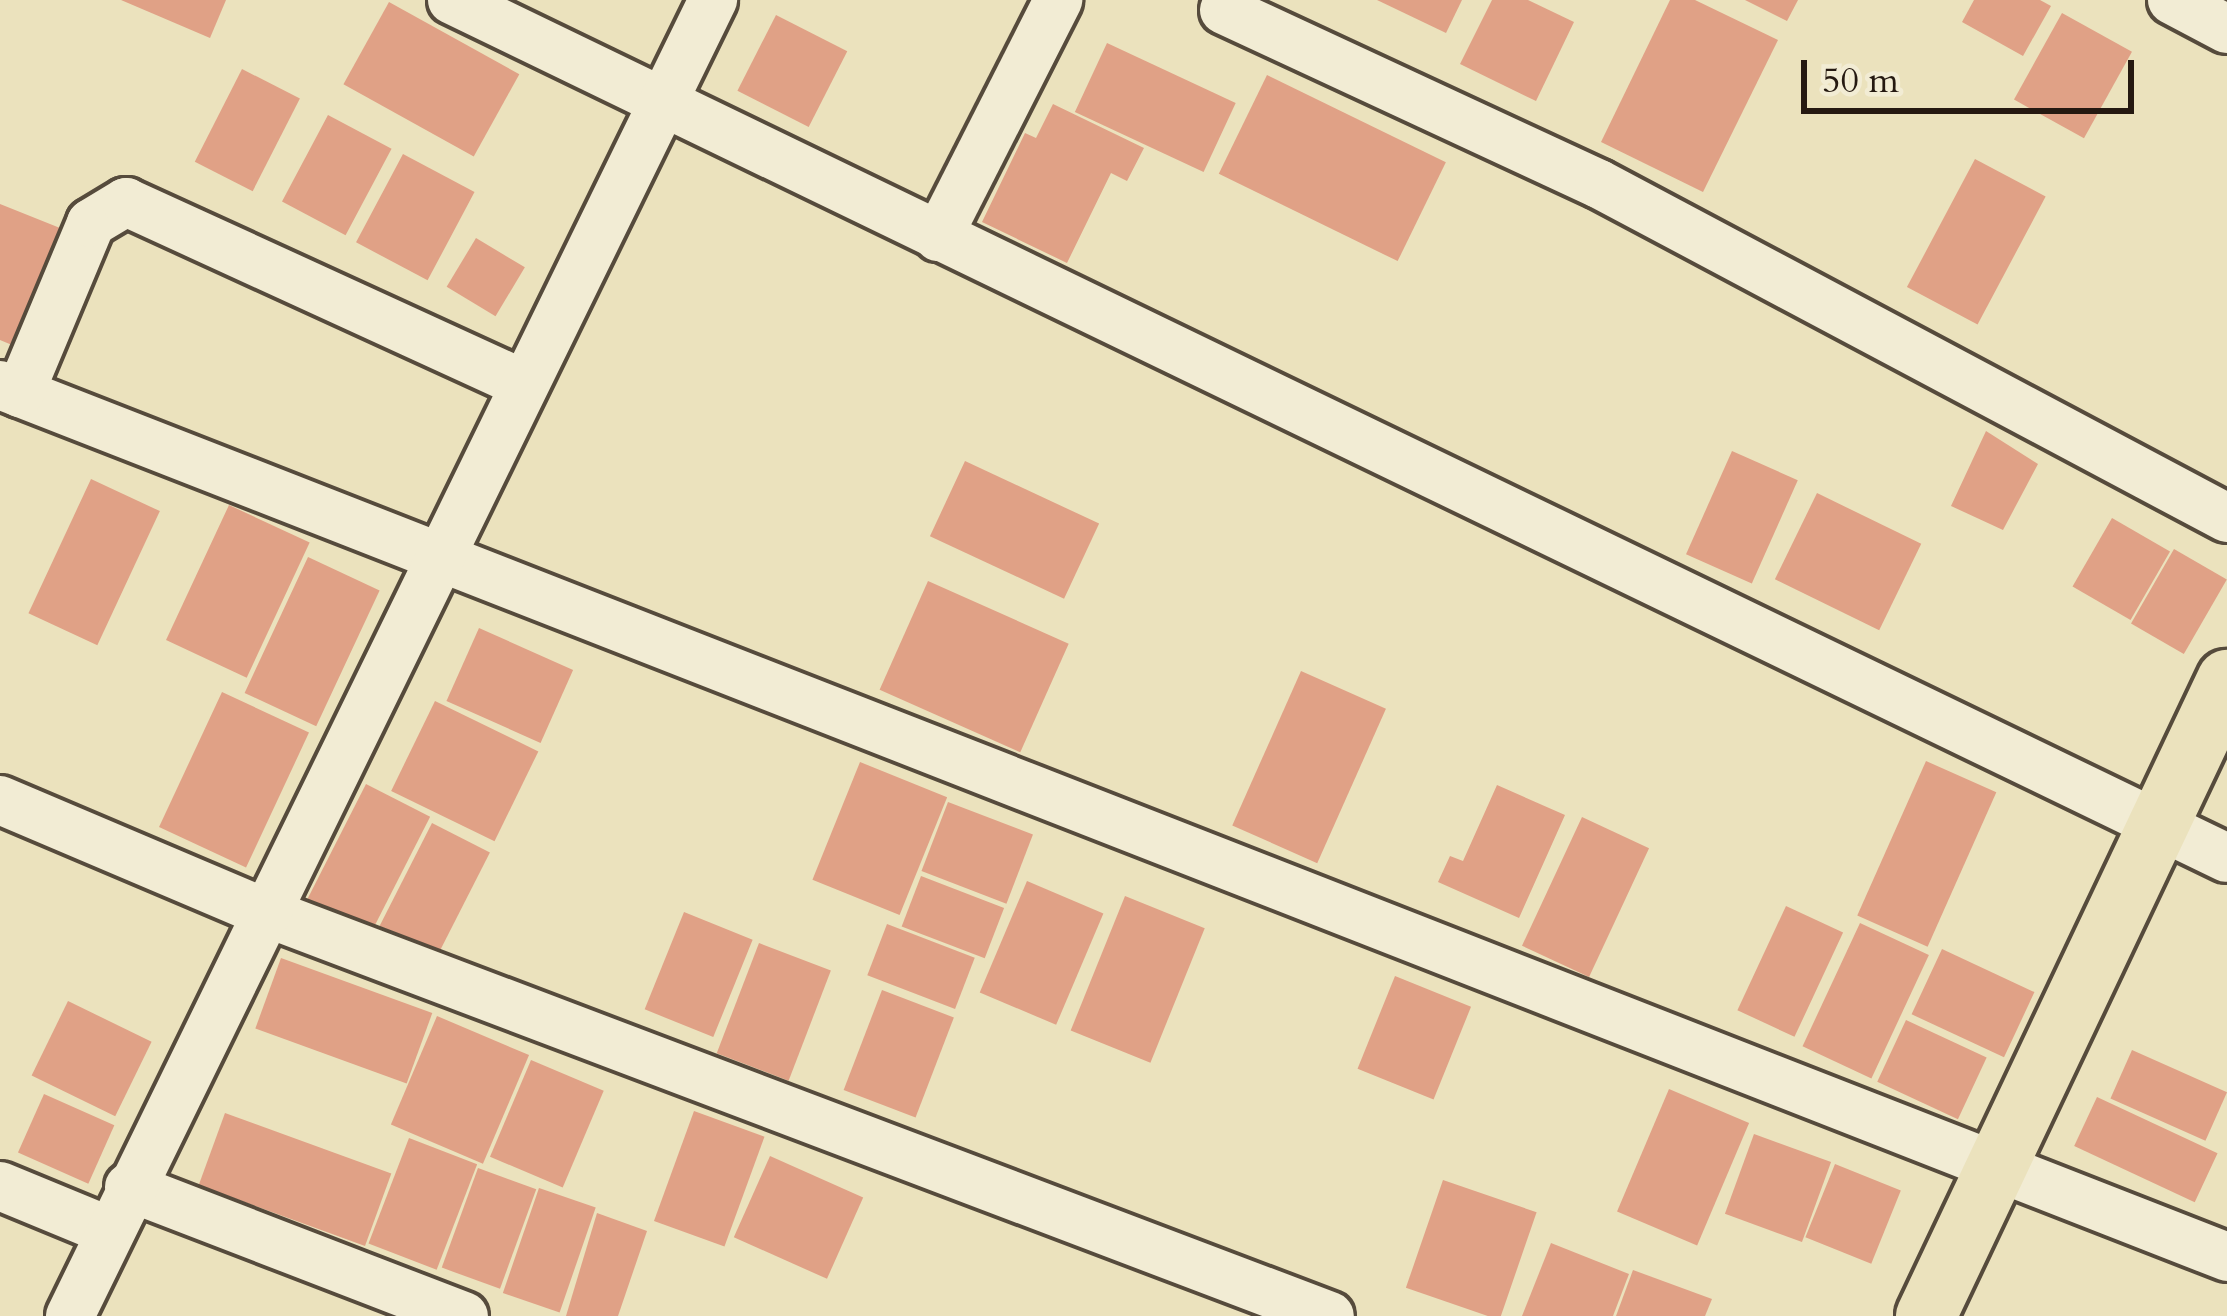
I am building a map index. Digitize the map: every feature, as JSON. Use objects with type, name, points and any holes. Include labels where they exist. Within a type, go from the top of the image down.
[{"type":"main road","points":[[1926,1316],[2154,821],[2227,680]]},
{"type":"street","points":[[452,0],[2227,858]]},
{"type":"street","points":[[70,1316],[519,382],[657,102],[713,0]]},
{"type":"street","points":[[938,237],[1058,0]]},
{"type":"street","points":[[2172,0],[2227,29]]},
{"type":"street","points":[[1224,10],[1599,184],[2227,518]]},
{"type":"street","points":[[519,382],[126,202],[91,223],[10,389],[433,559],[1995,1158],[2227,1257]]},
{"type":"street","points":[[0,800],[262,911],[1330,1316]]},
{"type":"street","points":[[0,1186],[109,1232]]},
{"type":"street","points":[[129,1187],[464,1316]]},
{"type":"building","points":[[121,0],[226,0],[210,38]]},
{"type":"building","points":[[1377,0],[1462,0],[1446,33]]},
{"type":"building","points":[[1492,0],[1528,0],[1574,22],[1536,101],[1460,64]]},
{"type":"building","points":[[1670,0],[1695,0],[1778,40],[1703,192],[1601,142]]},
{"type":"building","points":[[1745,0],[1798,0],[1787,21]]},
{"type":"building","points":[[1974,0],[2040,0],[2051,6],[2023,56],[1962,22]]},
{"type":"building","points":[[389,2],[519,74],[474,156],[343,84]]},
{"type":"building","points":[[2062,13],[2132,52],[2084,138],[2014,100]]},
{"type":"building","points":[[776,15],[847,51],[809,127],[737,91]]},
{"type":"building","points":[[1107,43],[1236,103],[1204,172],[1075,112]]},
{"type":"building","points":[[242,69],[300,99],[253,191],[195,162]]},
{"type":"building","points":[[1267,75],[1446,162],[1398,261],[1219,174]]},
{"type":"building","points":[[1053,104],[1144,148],[1127,181],[1111,173],[1067,263],[982,222],[1025,133],[1036,138]]},
{"type":"building","points":[[328,115],[392,149],[346,235],[282,202]]},
{"type":"building","points":[[403,154],[475,192],[428,280],[356,242]]},
{"type":"building","points":[[1975,159],[2046,197],[1978,325],[1907,287]]},
{"type":"building","points":[[0,204],[70,232],[24,350],[0,340]]},
{"type":"building","points":[[476,238],[525,267],[496,316],[447,287]]},
{"type":"building","points":[[1986,431],[2038,464],[2003,530],[1951,506]]},
{"type":"building","points":[[1732,451],[1798,480],[1752,584],[1686,554]]},
{"type":"building","points":[[965,461],[1099,524],[1064,599],[930,536]]},
{"type":"building","points":[[91,479],[160,511],[97,645],[28,613]]},
{"type":"building","points":[[1817,493],[1921,544],[1879,630],[1775,579]]},
{"type":"building","points":[[229,505],[310,543],[247,678],[166,640]]},
{"type":"building","points":[[2112,518],[2170,552],[2131,620],[2072,586]]},
{"type":"building","points":[[2174,549],[2227,580],[2184,654],[2131,623]]},
{"type":"building","points":[[308,557],[380,590],[316,726],[245,693]]},
{"type":"building","points":[[928,581],[1069,644],[1020,752],[880,690]]},
{"type":"building","points":[[479,628],[573,670],[541,743],[446,701]]},
{"type":"building","points":[[1301,671],[1386,709],[1317,863],[1232,825]]},
{"type":"building","points":[[222,692],[309,733],[246,868],[159,827]]},
{"type":"building","points":[[435,701],[538,751],[495,841],[391,791]]},
{"type":"building","points":[[1926,761],[1996,792],[1928,947],[1857,915]]},
{"type":"building","points":[[860,762],[947,797],[900,915],[812,880]]},
{"type":"building","points":[[366,784],[430,817],[372,932],[307,899]]},
{"type":"building","points":[[1497,785],[1565,815],[1519,918],[1438,882],[1450,856],[1463,861]]},
{"type":"building","points":[[948,802],[1033,835],[1006,904],[921,871]]},
{"type":"building","points":[[1582,817],[1649,848],[1589,977],[1522,946]]},
{"type":"building","points":[[432,823],[490,853],[436,958],[378,928]]},
{"type":"building","points":[[921,876],[1004,908],[985,958],[902,926]]},
{"type":"building","points":[[1027,881],[1103,913],[1056,1025],[980,992]]},
{"type":"building","points":[[1125,896],[1205,928],[1150,1063],[1071,1030]]},
{"type":"building","points":[[1786,906],[1843,933],[1794,1037],[1737,1010]]},
{"type":"building","points":[[684,912],[753,940],[713,1037],[645,1009]]},
{"type":"building","points":[[1860,923],[1929,955],[1871,1078],[1803,1046]]},
{"type":"building","points":[[887,924],[975,958],[955,1009],[867,975]]},
{"type":"building","points":[[759,943],[831,971],[789,1081],[717,1053]]},
{"type":"building","points":[[1942,949],[2034,992],[2004,1057],[1912,1014]]},
{"type":"building","points":[[281,958],[432,1013],[407,1084],[255,1028]]},
{"type":"building","points":[[1395,976],[1471,1007],[1434,1099],[1358,1069]]},
{"type":"building","points":[[882,990],[954,1018],[916,1117],[844,1090]]},
{"type":"building","points":[[68,1001],[152,1042],[115,1116],[32,1076]]},
{"type":"building","points":[[437,1016],[529,1055],[483,1164],[391,1125]]},
{"type":"building","points":[[1906,1020],[1987,1058],[1958,1119],[1877,1082]]},
{"type":"building","points":[[2132,1050],[2227,1092],[2205,1141],[2110,1098]]},
{"type":"building","points":[[531,1060],[604,1091],[563,1188],[490,1157]]},
{"type":"building","points":[[1669,1089],[1749,1123],[1697,1245],[1617,1211]]},
{"type":"building","points":[[44,1094],[114,1125],[88,1184],[18,1152]]},
{"type":"building","points":[[2097,1097],[2218,1153],[2195,1202],[2074,1146]]},
{"type":"building","points":[[694,1111],[764,1137],[724,1247],[654,1221]]},
{"type":"building","points":[[225,1113],[391,1174],[365,1246],[199,1185]]},
{"type":"building","points":[[1754,1134],[1831,1162],[1802,1242],[1725,1214]]},
{"type":"building","points":[[409,1138],[477,1164],[437,1270],[369,1243]]},
{"type":"building","points":[[770,1156],[863,1197],[827,1279],[734,1237]]},
{"type":"building","points":[[1835,1164],[1901,1191],[1871,1264],[1805,1237]]},
{"type":"building","points":[[478,1168],[536,1189],[500,1289],[442,1268]]},
{"type":"building","points":[[1443,1180],[1537,1212],[1501,1316],[1488,1316],[1406,1288]]},
{"type":"building","points":[[539,1188],[596,1208],[560,1312],[503,1293]]},
{"type":"building","points":[[597,1213],[647,1231],[618,1316],[566,1316]]},
{"type":"building","points":[[1551,1243],[1629,1274],[1613,1316],[1522,1316]]},
{"type":"building","points":[[1633,1270],[1712,1299],[1705,1316],[1616,1316]]}]
